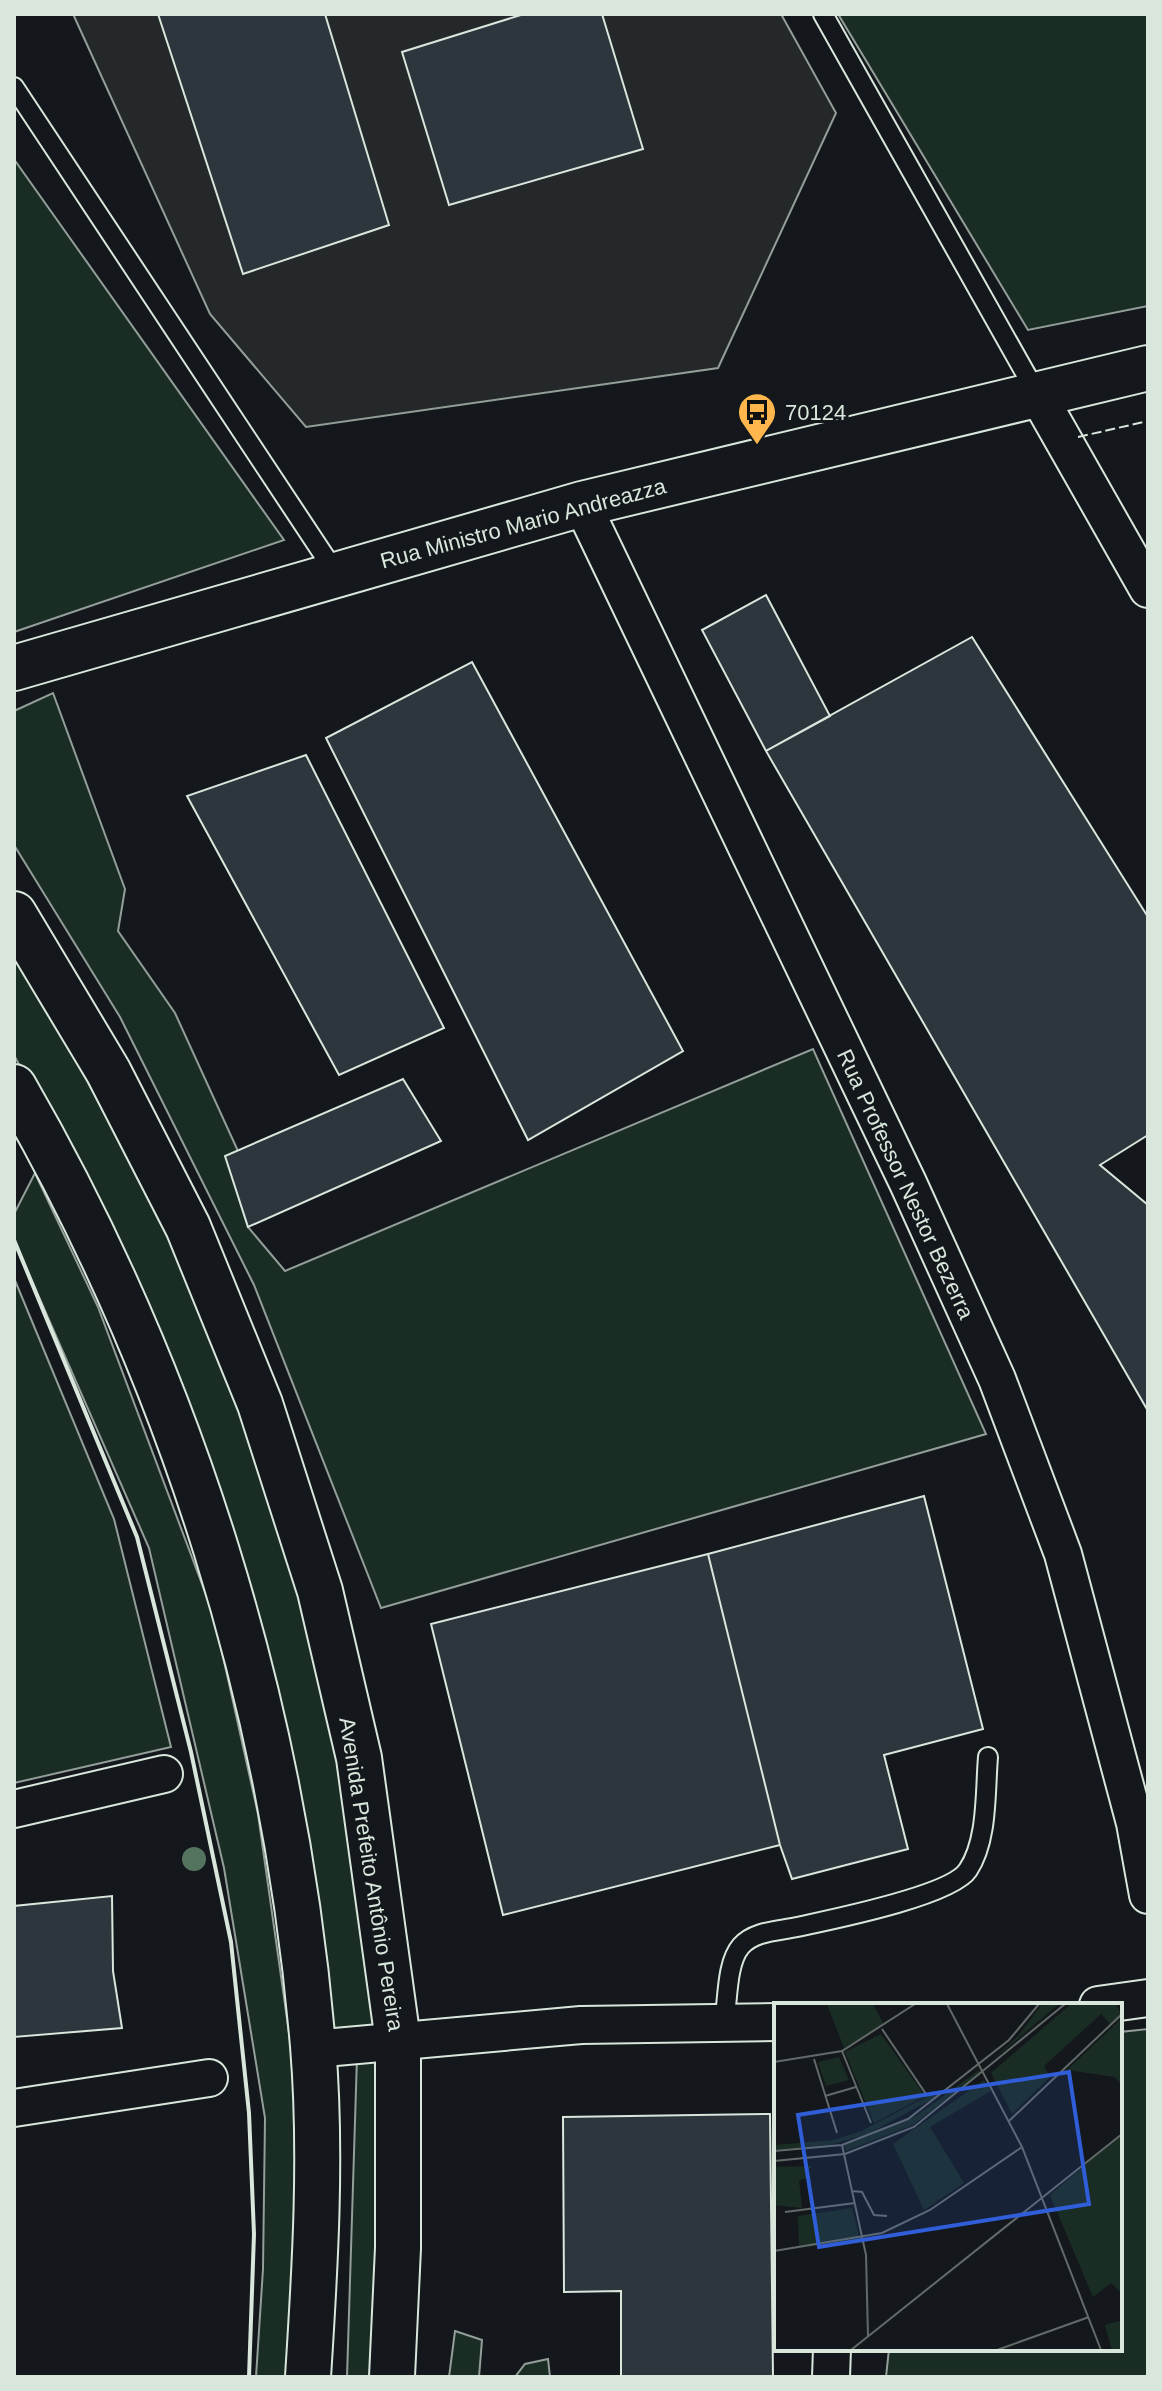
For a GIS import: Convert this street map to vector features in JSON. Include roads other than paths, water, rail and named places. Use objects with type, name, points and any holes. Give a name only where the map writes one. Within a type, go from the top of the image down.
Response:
[{"type":"street","name":"Rua Ministro Mario Andreazza","points":[[14,668],[582,504],[1036,392],[1148,368]]},
{"type":"street","points":[[1036,392],[1148,589]]},
{"type":"street","name":"Rua Professor Nestor Bezerra","points":[[582,504],[908,1183],[997,1379],[1063,1554],[1135,1823],[1148,1895]]},
{"type":"street","name":"Avenida Prefeito Antônio Pereira","points":[[14,914],[108,1071],[188,1227],[260,1404],[320,1591],[359,1758],[398,2041],[398,2248],[392,2377]]},
{"type":"street","points":[[14,1087],[118,1285],[182,1447],[239,1624],[274,1769],[300,1934],[313,2049],[316,2254],[308,2377]]},
{"type":"street","points":[[14,1809],[164,1774]]},
{"type":"street","points":[[1112,2003],[1148,1998]]},
{"type":"street","points":[[313,2049],[581,2025],[774,2022]]},
{"type":"street","points":[[14,2108],[209,2078]]},
{"type":"street","points":[[831,2377],[832,2351]]},
{"type":"lane","points":[[823,14],[1036,392]]},
{"type":"lane","points":[[14,87],[337,575]]},
{"type":"lane","points":[[724,2023],[735,1956],[749,1939],[864,1914],[935,1889],[967,1873],[976,1852],[984,1812],[988,1757]]},
{"type":"place","name":"70124","points":[[757,446]]}]
